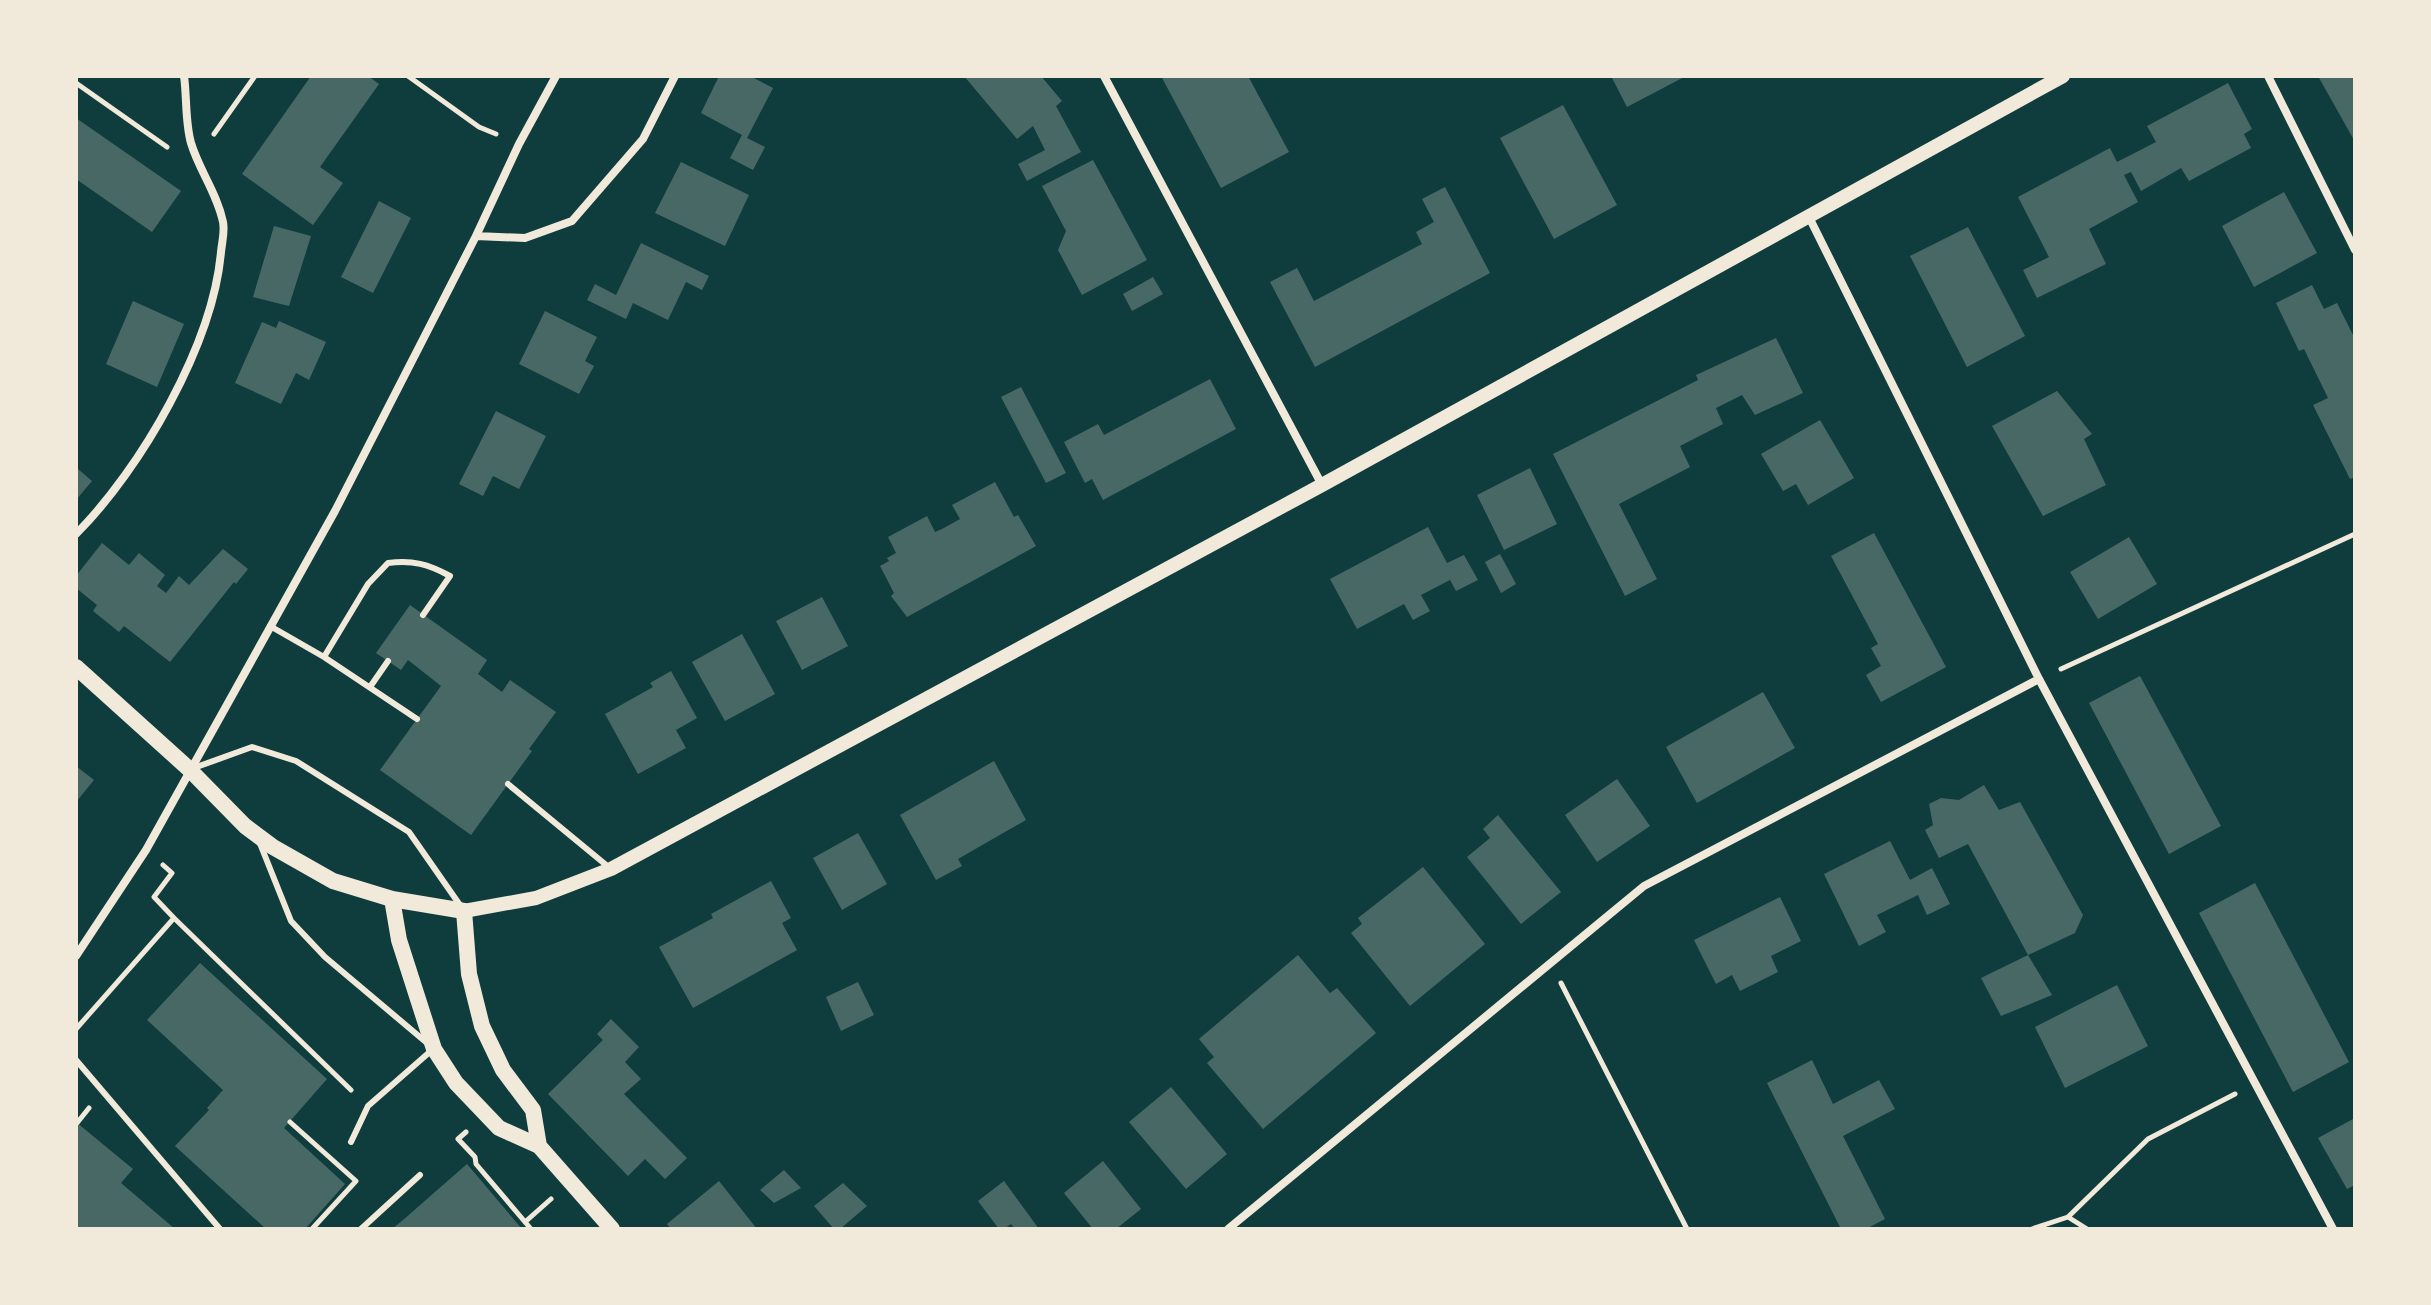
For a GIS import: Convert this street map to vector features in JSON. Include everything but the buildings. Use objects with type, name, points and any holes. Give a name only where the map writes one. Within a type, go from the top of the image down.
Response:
[{"type":"main road","points":[[76,667],[273,847],[333,881],[392,899],[464,911],[469,974],[482,1026],[503,1070],[533,1110],[539,1146]]},
{"type":"main road","points":[[392,899],[399,940],[434,1049],[456,1083],[499,1128],[539,1146],[612,1229]]},
{"type":"street","points":[[76,534],[90,520],[153,435],[197,345],[219,279],[224,224],[191,142],[184,76]]},
{"type":"street","points":[[76,956],[146,850],[335,511],[556,76]]},
{"type":"street","points":[[476,236],[525,238],[572,221],[643,139],[675,76]]},
{"type":"street","points":[[1104,76],[1322,485]]},
{"type":"street","points":[[464,911],[536,898],[611,869],[1322,485],[2063,76]]},
{"type":"street","points":[[2268,76],[2355,250]]},
{"type":"street","points":[[1808,215],[2039,679],[2333,1229]]},
{"type":"street","points":[[1228,1229],[1644,886],[2039,679]]},
{"type":"lane","points":[[324,657],[368,584],[388,563],[413,560],[450,576],[423,615]]},
{"type":"lane","points":[[270,626],[324,657],[417,719]]},
{"type":"lane","points":[[370,687],[388,661]]},
{"type":"lane","points":[[189,769],[252,747],[296,761],[409,832],[464,911]]},
{"type":"lane","points":[[508,784],[611,869]]},
{"type":"lane","points":[[256,834],[291,921],[325,957],[434,1049],[368,1106],[351,1142]]},
{"type":"lane","points":[[76,1060],[220,1229]]},
{"type":"lane","points":[[361,1229],[420,1175]]},
{"type":"path","points":[[408,76],[479,127]]},
{"type":"path","points":[[2039,679],[2355,534]]},
{"type":"path","points":[[146,850],[172,873],[154,897],[368,1106]]},
{"type":"path","points":[[76,1029],[174,918]]},
{"type":"path","points":[[1552,964],[1687,1229]]},
{"type":"path","points":[[2032,1229],[2068,1217],[2148,1139],[2257,1083]]},
{"type":"path","points":[[290,1122],[356,1181],[312,1229]]},
{"type":"path","points":[[463,1145],[531,1229]]},
{"type":"path","points":[[2068,1217],[2087,1229]]}]
